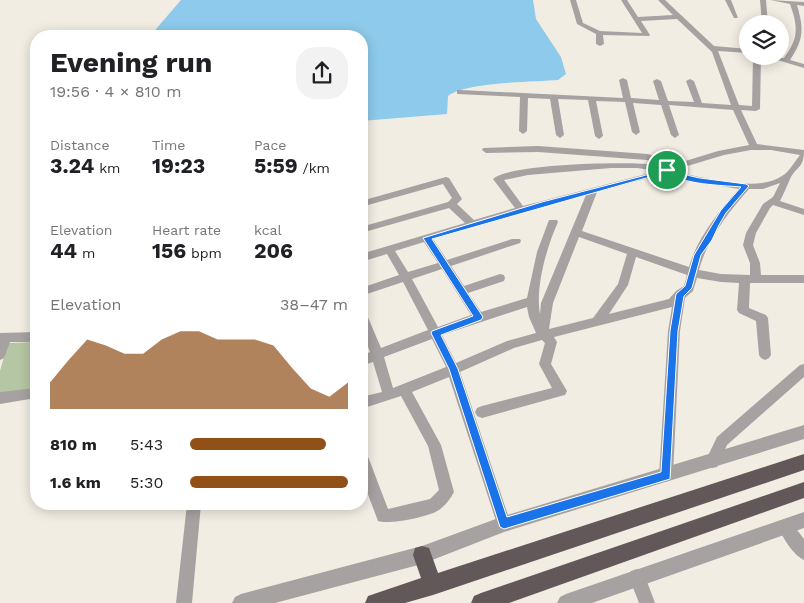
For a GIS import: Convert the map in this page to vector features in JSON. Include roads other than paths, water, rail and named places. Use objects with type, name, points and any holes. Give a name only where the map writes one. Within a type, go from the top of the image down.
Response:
[{"type":"highway","points":[[376,603],[804,462]]},
{"type":"highway","points":[[481,603],[804,490]]},
{"type":"highway","points":[[422,555],[433,585]]},
{"type":"street","points":[[573,0],[580,24],[599,33],[647,35],[624,0]]},
{"type":"street","points":[[661,0],[715,51],[736,108],[754,147]]},
{"type":"street","points":[[728,0],[736,16]]},
{"type":"street","points":[[763,0],[764,15]]},
{"type":"street","points":[[773,0],[804,4]]},
{"type":"street","points":[[789,58],[798,49],[803,37],[802,27],[793,3]]},
{"type":"street","points":[[636,19],[677,17]]},
{"type":"street","points":[[599,33],[600,44]]},
{"type":"street","points":[[712,48],[739,50]]},
{"type":"street","points":[[789,62],[804,66]]},
{"type":"street","points":[[460,92],[628,100],[756,109],[756,65]]},
{"type":"street","points":[[623,80],[636,132]]},
{"type":"street","points":[[657,81],[674,135]]},
{"type":"street","points":[[690,81],[699,105]]},
{"type":"street","points":[[523,131],[524,95]]},
{"type":"street","points":[[554,96],[560,136]]},
{"type":"street","points":[[592,98],[599,136]]},
{"type":"street","points":[[368,256],[521,210],[660,174],[706,157],[754,147],[804,155],[786,178],[783,188],[772,202],[766,206],[755,222],[748,245],[754,263],[743,310],[762,318],[765,355]]},
{"type":"street","points":[[486,150],[538,149],[648,157],[657,160],[675,175],[746,186],[763,186],[786,178]]},
{"type":"street","points":[[521,210],[498,179],[507,175],[528,172],[617,164],[648,166],[667,170]]},
{"type":"street","points":[[368,202],[446,180],[457,199],[451,204],[368,228]]},
{"type":"street","points":[[368,401],[389,395],[511,344],[542,334],[672,303],[688,288],[698,255],[715,225],[746,186]]},
{"type":"street","points":[[542,334],[547,303],[593,190]]},
{"type":"street","points":[[772,202],[804,212]]},
{"type":"street","points":[[451,204],[472,224]]},
{"type":"street","points":[[482,412],[561,391],[545,364],[551,342],[542,334],[535,320],[531,302],[540,252],[553,222]]},
{"type":"street","points":[[575,232],[694,273],[721,278],[751,280],[804,279]]},
{"type":"street","points":[[427,238],[478,317]]},
{"type":"street","points":[[368,290],[516,241]]},
{"type":"street","points":[[389,249],[436,333],[453,369],[504,524]]},
{"type":"street","points":[[598,320],[623,285],[632,253]]},
{"type":"street","points":[[461,291],[500,278]]},
{"type":"street","points":[[666,476],[674,331],[680,294]]},
{"type":"street","points":[[368,358],[478,317],[531,302]]},
{"type":"street","points":[[368,329],[389,395]]},
{"type":"street","points":[[0,355],[3,338],[30,337]]},
{"type":"street","points":[[712,462],[722,441],[804,369]]},
{"type":"street","points":[[368,475],[383,516],[394,516],[434,505],[446,492],[434,445],[404,389]]},
{"type":"street","points":[[0,398],[30,394]]},
{"type":"street","points":[[241,603],[422,555],[504,524],[712,462],[804,432]]},
{"type":"street","points":[[184,603],[193,510]]},
{"type":"street","points":[[566,603],[804,520]]},
{"type":"street","points":[[785,526],[804,552]]},
{"type":"street","points":[[637,577],[647,603]]},
{"type":"water","points":[[181,0],[533,0],[536,19],[561,57],[566,74],[558,80],[484,85],[457,91],[448,96],[447,114],[368,120],[368,30],[155,30]]}]
